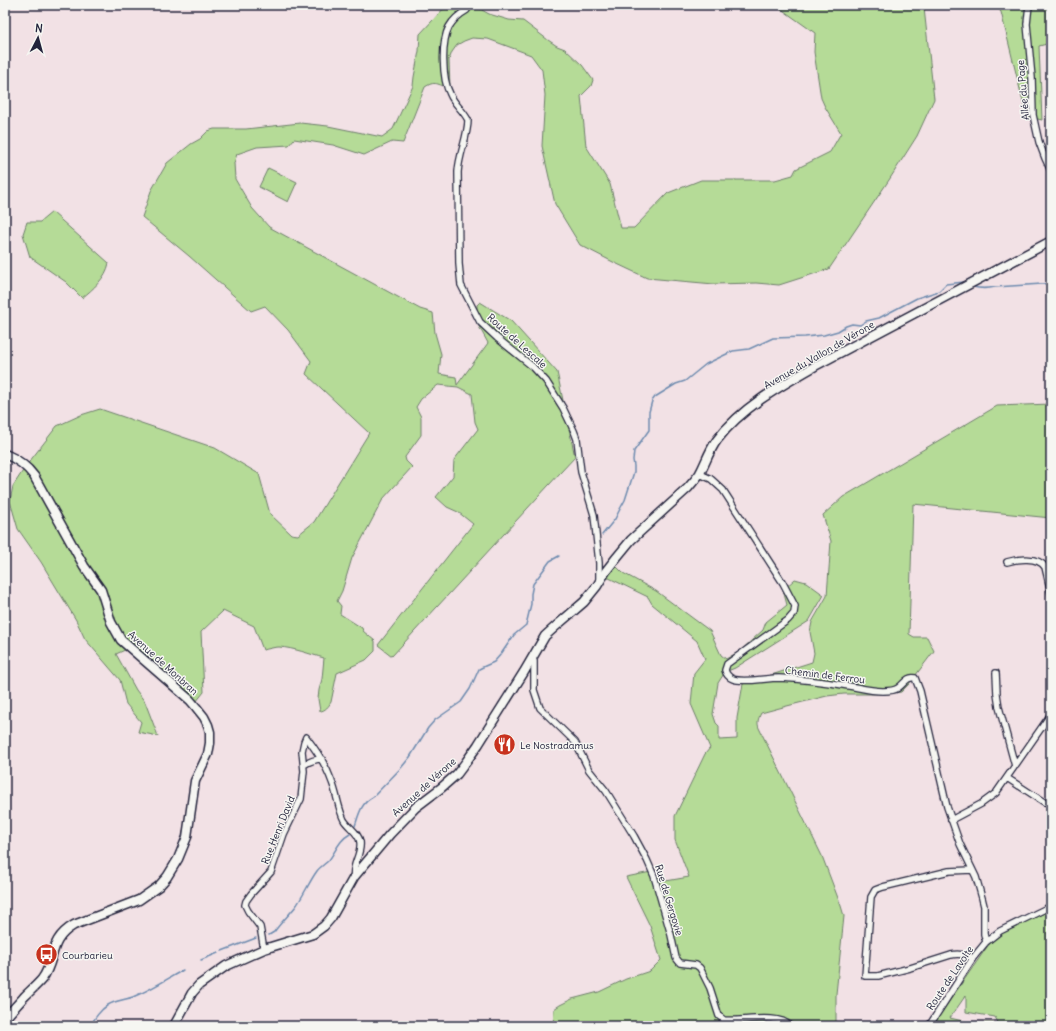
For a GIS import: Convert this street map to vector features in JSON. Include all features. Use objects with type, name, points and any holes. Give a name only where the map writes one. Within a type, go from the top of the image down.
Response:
[{"type":"main road","name":"Avenue du Vallon de Vérone","points":[[606,571],[631,540],[688,488],[700,474],[711,449],[724,432],[739,417],[778,387],[1051,241]]},
{"type":"main road","name":"Avenue de Monbran","points":[[5,454],[15,458],[26,466],[34,476],[84,566],[101,590],[113,627],[121,640],[196,707],[208,726],[210,732],[210,743],[208,754],[195,781],[187,837],[178,860],[167,877],[159,886],[139,900],[74,925],[67,930],[56,942],[48,966],[41,979],[5,1020]]},
{"type":"main road","name":"Avenue de Vérone","points":[[174,1026],[192,993],[199,985],[226,966],[264,949],[303,938],[320,930],[328,922],[354,877],[390,834],[416,807],[457,774],[478,745],[549,632],[584,602],[606,571]]},
{"type":"street","name":"Route de Lescale","points":[[468,5],[467,10],[450,26],[445,39],[443,58],[449,93],[453,101],[468,120],[467,132],[459,157],[458,172],[459,264],[461,285],[480,322],[544,378],[563,408],[574,431],[577,439],[581,472],[594,515],[597,534],[599,577],[601,580]]},
{"type":"street","name":"Allée du Page","points":[[1029,5],[1027,24],[1032,78],[1033,115],[1044,158],[1051,171]]},
{"type":"street","name":"Chemin de Ferrou","points":[[700,474],[711,479],[723,490],[783,583],[796,606],[794,613],[788,620],[728,664],[725,673],[729,677],[736,679],[793,679],[880,691],[895,690],[908,679],[915,678],[920,689],[943,793],[951,820],[960,844],[976,877],[984,906],[986,942]]},
{"type":"street","points":[[1007,562],[1014,560],[1032,560],[1044,565],[1051,593]]},
{"type":"street","name":"Rue de Gergovie","points":[[532,658],[534,661],[534,690],[540,708],[575,742],[589,770],[606,791],[647,860],[662,900],[676,958],[680,963],[696,965],[700,968],[710,988],[719,1016],[724,1020],[773,1019],[785,1022],[790,1026]]},
{"type":"street","points":[[996,673],[997,694],[1015,766]]},
{"type":"street","points":[[951,820],[981,804],[996,793],[1051,714]]},
{"type":"street","name":"Rue Henri David","points":[[264,949],[260,926],[245,905],[251,894],[271,872],[284,834],[301,798],[304,771],[302,751],[306,737],[326,766],[333,782],[344,820],[358,836],[360,849],[353,873],[354,877]]},
{"type":"street","points":[[304,765],[311,761],[322,759]]},
{"type":"street","points":[[1007,778],[1044,802]]},
{"type":"street","points":[[972,870],[943,872],[875,890],[871,897],[865,976],[878,976],[951,955],[962,954],[973,958]]},
{"type":"street","name":"Route de Lavolte","points":[[929,1026],[973,958],[986,942],[1000,931],[1051,906]]},
{"type":"street","points":[[984,926],[989,933],[994,935]]},
{"type":"green space","points":[[473,5],[489,14],[509,20],[523,21],[557,46],[565,49],[582,65],[593,80],[591,86],[581,96],[586,146],[610,184],[621,228],[634,228],[668,193],[701,180],[775,180],[793,175],[796,169],[830,152],[841,133],[821,98],[814,52],[815,33],[777,6],[778,5],[919,5],[924,8],[934,99],[917,136],[829,269],[779,285],[756,283],[714,284],[647,278],[580,245],[555,204],[542,146],[545,95],[542,70],[531,55],[488,39],[472,38],[457,45],[449,60],[450,87],[435,83],[425,87],[403,143],[392,142],[364,155],[333,145],[294,139],[289,145],[257,147],[237,154],[234,163],[235,179],[252,208],[269,227],[420,309],[433,313],[435,333],[441,354],[439,374],[456,377],[457,385],[488,343],[477,323],[477,305],[480,302],[511,321],[557,372],[575,457],[392,656],[378,645],[473,524],[458,512],[447,507],[436,497],[453,476],[454,460],[478,429],[475,422],[472,394],[458,387],[438,385],[421,399],[416,407],[421,417],[421,435],[405,457],[406,461],[412,467],[383,499],[352,558],[342,591],[337,601],[341,606],[340,614],[362,628],[363,631],[375,641],[375,651],[366,660],[337,673],[331,702],[328,707],[320,711],[318,699],[324,658],[285,648],[277,647],[263,650],[254,626],[223,611],[201,632],[204,692],[196,702],[125,650],[116,654],[136,690],[145,702],[158,736],[138,732],[141,722],[126,704],[120,680],[85,639],[76,620],[41,562],[18,529],[10,501],[13,486],[26,466],[57,426],[81,415],[100,409],[215,448],[259,474],[270,514],[291,534],[298,535],[314,522],[369,433],[306,374],[311,361],[288,330],[265,306],[251,311],[142,217],[151,191],[167,163],[191,144],[200,139],[208,131],[214,129],[246,129],[300,123],[328,126],[382,137],[393,129],[413,86],[419,51],[420,34],[446,6]]},
{"type":"green space","points":[[996,5],[1051,5],[1051,43],[1039,46],[1042,120],[1029,117],[1026,114],[1001,12]]},
{"type":"green space","points":[[268,168],[297,182],[288,202],[259,187]]},
{"type":"green space","points":[[52,212],[109,263],[102,278],[95,287],[82,298],[66,282],[30,257],[23,234],[27,222],[40,222]]},
{"type":"green space","points":[[1051,404],[1051,518],[913,504],[909,634],[914,637],[927,637],[934,651],[909,684],[901,692],[827,696],[761,713],[759,717],[759,728],[822,856],[844,916],[836,994],[836,1026],[553,1026],[554,1009],[560,1005],[572,999],[599,992],[626,979],[650,971],[661,960],[650,926],[626,877],[651,872],[666,881],[689,877],[675,840],[675,816],[705,754],[710,748],[691,704],[694,673],[705,659],[697,641],[652,604],[648,597],[609,578],[606,579],[616,566],[623,573],[656,591],[710,631],[721,655],[726,659],[740,651],[763,630],[766,622],[787,605],[783,590],[795,579],[806,582],[824,595],[809,621],[735,668],[725,672],[718,683],[713,714],[716,723],[719,726],[719,740],[737,739],[737,718],[743,684],[812,662],[814,653],[810,632],[812,622],[827,596],[831,541],[823,515],[843,497],[997,406]]},
{"type":"green space","points":[[1051,911],[1051,1026],[1000,1026],[995,1017],[966,1012],[966,995],[950,1018],[971,1023],[994,1023],[987,1026],[932,1026],[995,937],[1029,919]]},
{"type":"waterway","points":[[602,535],[615,519],[625,500],[634,472],[634,451],[649,430],[649,412],[652,401],[655,397],[676,384],[685,381],[706,364],[733,351],[749,349],[773,338],[824,335],[838,331],[852,324],[860,325],[866,321],[879,318],[917,298],[939,291],[946,284],[964,282]]},
{"type":"waterway","points":[[973,287],[987,288],[1051,283]]},
{"type":"waterway","points":[[355,826],[363,806],[401,768],[410,757],[428,728],[435,720],[461,702],[470,689],[479,669],[494,662],[514,635],[526,625],[531,604],[533,584],[550,561],[559,556]]},
{"type":"waterway","points":[[269,935],[274,932],[296,906],[317,871],[329,860],[340,842],[350,834]]},
{"type":"waterway","points":[[222,951],[256,938]]},
{"type":"waterway","points":[[201,960],[218,953]]},
{"type":"waterway","points":[[90,1026],[100,1012],[108,1005],[141,993],[183,970]]},
{"type":"place","name":"Le Nostradamus","points":[[505,745]]},
{"type":"place","name":"Courbarieu","points":[[47,955]]}]
